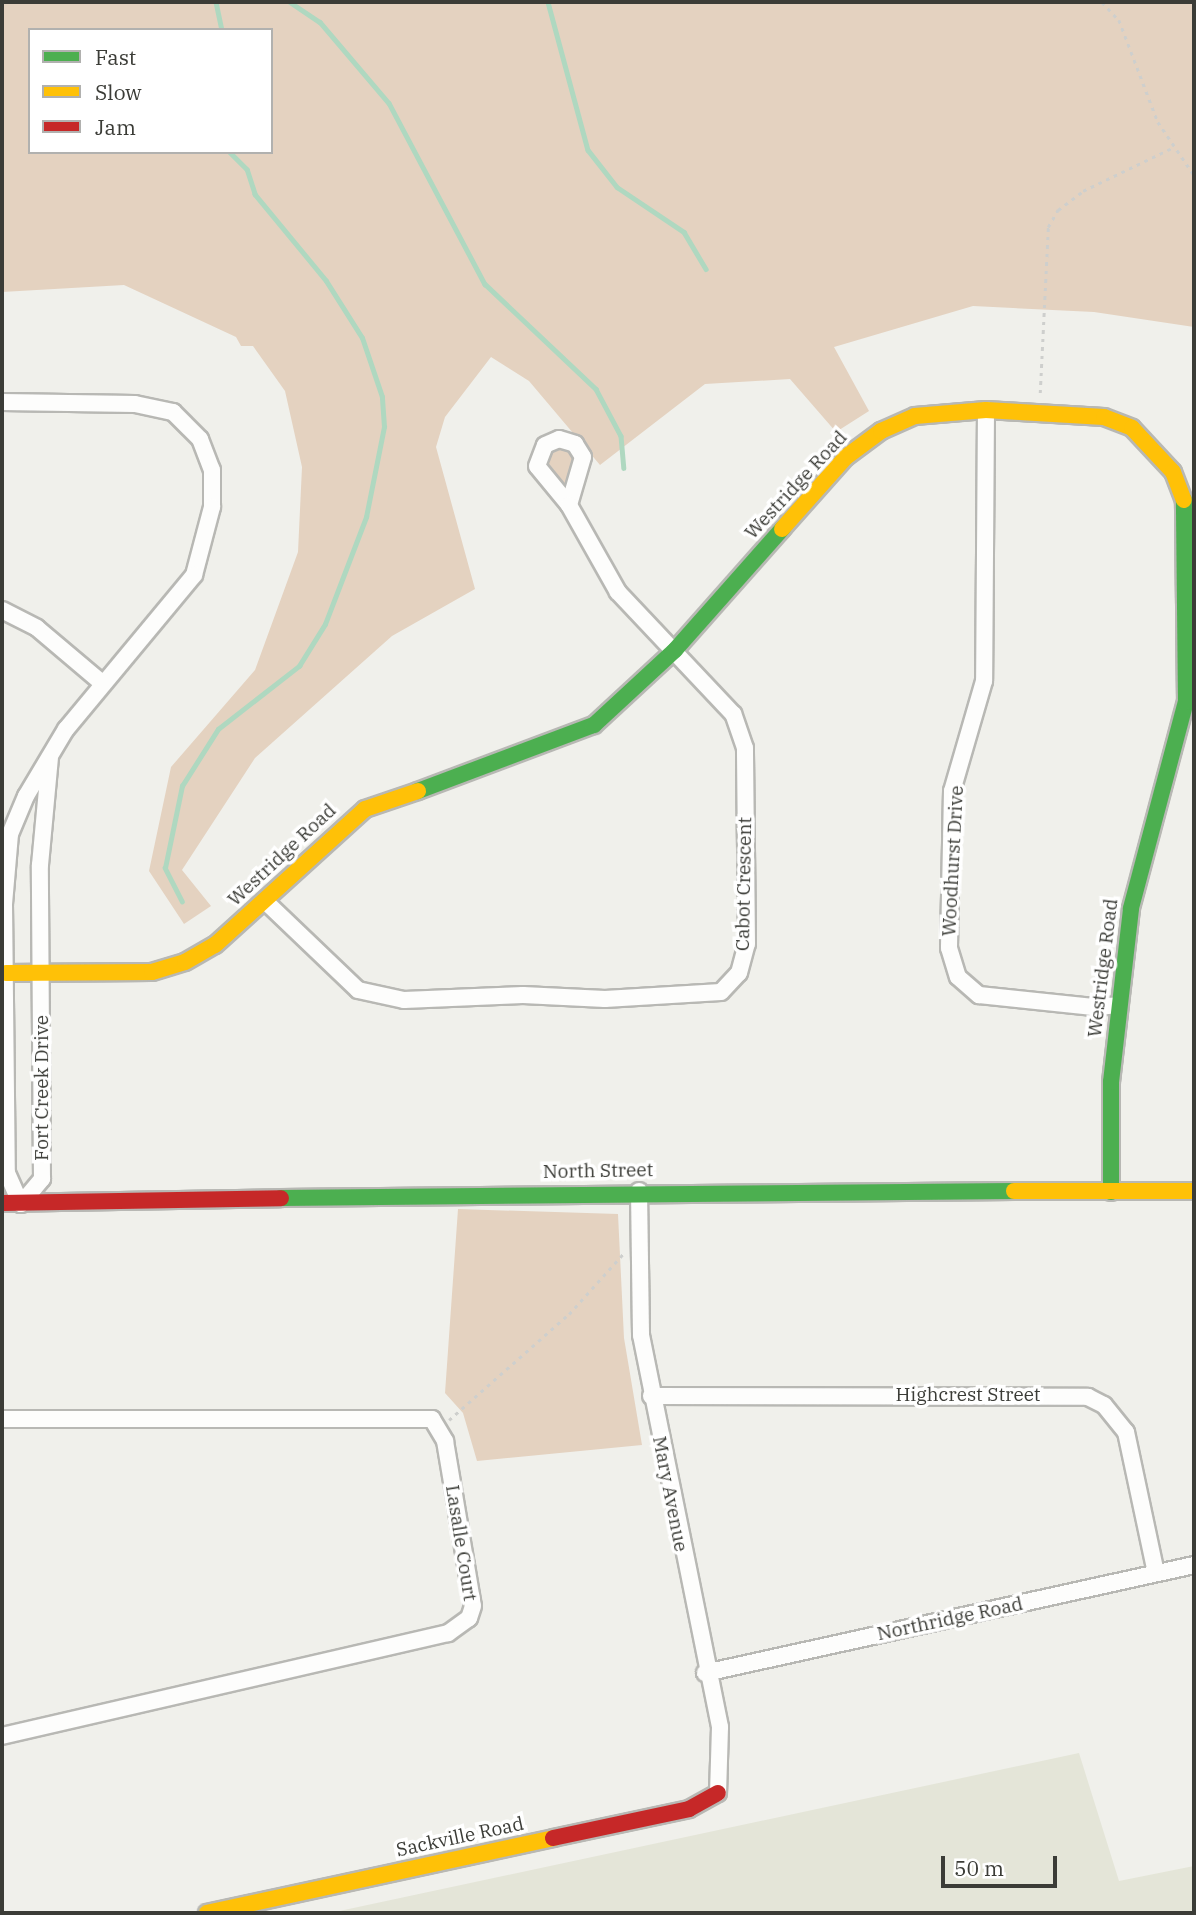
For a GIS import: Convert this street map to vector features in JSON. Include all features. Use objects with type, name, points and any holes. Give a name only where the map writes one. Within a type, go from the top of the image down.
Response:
[{"type":"street","name":"Fort Creek Drive","points":[[2,402],[135,404],[173,412],[200,439],[212,470],[212,507],[194,575],[102,682],[50,758],[10,834],[6,973],[7,1173],[21,1204],[42,1179],[41,842],[50,758]]},
{"type":"street","name":"Westridge Road","points":[[6,973],[152,972],[185,962],[215,945],[266,902],[313,851],[365,809],[572,737],[623,702],[675,650],[863,443],[915,416],[986,410],[1039,410],[1104,417],[1132,428],[1173,472],[1186,505],[1190,625],[1186,702],[1136,876],[1119,1004],[1111,1192]]},
{"type":"street","name":"Woodhurst Drive","points":[[986,410],[984,681],[953,791],[949,948],[958,977],[979,995],[1093,1007],[1119,1004]]},
{"type":"street","name":"Cabot Crescent","points":[[266,902],[358,990],[404,1000],[523,995],[605,999],[721,992],[740,973],[747,944],[745,748],[733,714],[618,592],[569,505]]},
{"type":"street","points":[[2,610],[37,628],[102,682]]},
{"type":"street","name":"North Street","points":[[2,1203],[639,1191],[1194,1191]]},
{"type":"street","name":"Mary Avenue","points":[[639,1191],[641,1335],[650,1396],[705,1673],[720,1727],[718,1793]]},
{"type":"street","name":"Highcrest Street","points":[[650,1396],[1088,1398],[1104,1405],[1126,1432],[1156,1573]]},
{"type":"street","points":[[2,1419],[419,1417],[440,1426]]},
{"type":"street","name":"Lasalle Court","points":[[2,1736],[460,1627],[469,1618],[472,1592],[440,1426]]},
{"type":"street","name":"Northridge Road","points":[[705,1673],[1194,1565]]},
{"type":"street","name":"Sackville Road","points":[[207,1913],[689,1809],[718,1793]]},
{"type":"path","points":[[1102,2],[1119,20],[1143,90],[1174,146],[1194,175]]},
{"type":"path","points":[[1039,410],[1048,227],[1058,210],[1083,191],[1174,146]]},
{"type":"path","points":[[440,1426],[569,1314],[640,1235]]},
{"type":"shaded area","points":[[2,2],[1194,2],[1194,327],[1094,312],[973,306],[834,347],[869,411],[836,432],[790,379],[705,384],[600,465],[529,381],[491,357],[445,417],[436,447],[475,589],[392,636],[255,758],[182,870],[211,906],[184,924],[149,871],[171,767],[255,670],[298,552],[302,467],[285,391],[253,346],[241,346],[236,337],[124,285],[2,292]]},
{"type":"shaded area","points":[[557,445],[572,451],[576,462],[566,490],[547,471],[545,455]]},
{"type":"shaded area","points":[[458,1209],[618,1214],[624,1338],[642,1445],[477,1461],[463,1413],[445,1393]]},
{"type":"shaded area","points":[[1079,1753],[1119,1881],[1194,1866],[1194,1913],[330,1913]]},
{"type":"waterway","points":[[216,2],[222,28]]},
{"type":"waterway","points":[[290,2],[320,22],[389,103],[485,284],[596,389],[621,436],[624,468]]},
{"type":"waterway","points":[[548,2],[588,150],[617,187],[684,232],[706,269]]},
{"type":"waterway","points":[[182,902],[165,868],[182,786],[218,729],[299,666],[325,624],[366,517],[384,427],[382,397],[362,338],[326,281],[255,195],[247,170],[231,154]]},
{"type":"traffic: fast","points":[[1111,1192],[1111,1082],[1131,908],[1186,702],[1184,500]]},
{"type":"traffic: fast","points":[[418,791],[594,725],[675,650],[782,529]]},
{"type":"traffic: fast","points":[[281,1198],[1014,1191]]},
{"type":"traffic: slow","points":[[782,529],[846,457],[881,431],[915,416],[986,410],[1104,417],[1132,428],[1173,472],[1184,500]]},
{"type":"traffic: slow","points":[[6,973],[152,972],[185,962],[215,945],[365,809],[418,791]]},
{"type":"traffic: slow","points":[[1014,1191],[1194,1191]]},
{"type":"traffic: slow","points":[[207,1913],[553,1838]]},
{"type":"traffic: jam","points":[[2,1203],[281,1198]]},
{"type":"traffic: jam","points":[[553,1838],[689,1809],[718,1793]]}]
